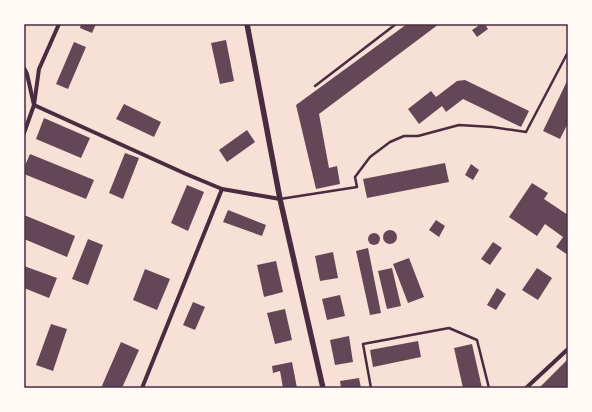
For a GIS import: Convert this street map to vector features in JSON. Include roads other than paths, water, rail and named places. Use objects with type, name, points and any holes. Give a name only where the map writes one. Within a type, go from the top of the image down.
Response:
[{"type":"street","points":[[24,134],[34,105],[39,69],[59,24]]},
{"type":"street","points":[[247,24],[280,199],[323,388]]},
{"type":"street","points":[[24,68],[27,74],[34,105]]},
{"type":"street","points":[[34,105],[222,189],[280,199]]},
{"type":"street","points":[[142,388],[222,189]]},
{"type":"street","points":[[526,388],[568,349]]},
{"type":"lane","points":[[315,86],[396,24]]},
{"type":"lane","points":[[280,199],[357,187],[355,177],[370,157],[390,142],[404,136],[418,136],[458,125],[526,132],[568,52]]},
{"type":"lane","points":[[372,388],[363,344],[449,328],[477,340],[489,388]]}]
